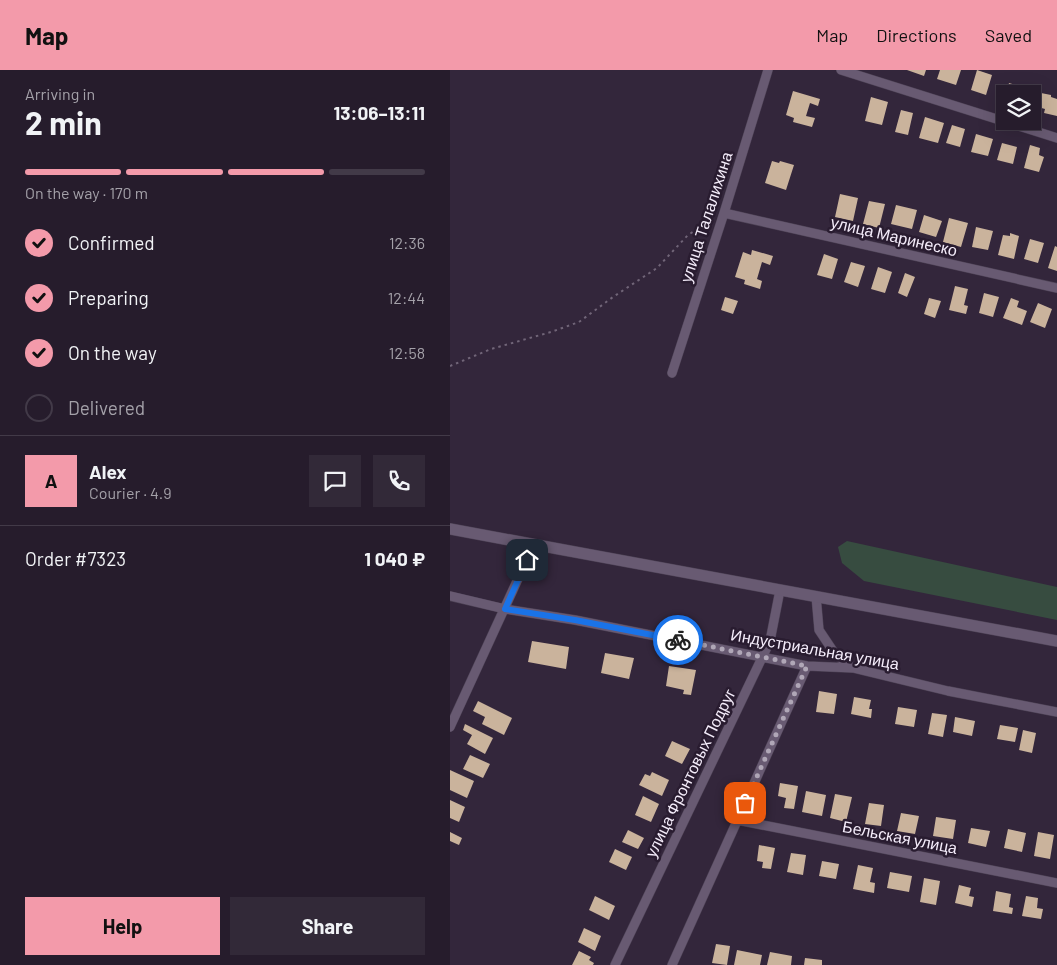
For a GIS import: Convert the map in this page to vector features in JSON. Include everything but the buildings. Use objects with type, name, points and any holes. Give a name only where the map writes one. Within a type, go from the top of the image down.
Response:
[{"type":"street","name":"улица Талалихина","points":[[672,373],[768,70]]},
{"type":"street","points":[[841,70],[1057,138]]},
{"type":"street","name":"улица Маринеско","points":[[724,213],[1057,288]]},
{"type":"street","points":[[450,529],[1057,641]]},
{"type":"street","points":[[450,727],[534,544]]},
{"type":"street","name":"улица Фронтовых Подруг","points":[[615,965],[770,641],[780,590]]},
{"type":"street","name":"Индустриальная улица","points":[[450,596],[505,609],[575,620],[807,666],[853,668],[948,691],[1057,712]]},
{"type":"street","points":[[816,596],[819,630],[835,654],[853,668]]},
{"type":"street","points":[[672,965],[807,666]]},
{"type":"street","name":"Бельская улица","points":[[737,820],[1057,883]]},
{"type":"path","points":[[450,366],[491,349],[579,322],[657,268],[688,235],[724,213]]},
{"type":"green space","points":[[847,541],[1057,587],[1057,620],[864,581],[842,563],[838,547]]},
{"type":"way so far","points":[[678,640],[807,666],[745,803]]},
{"type":"route","points":[[527,560],[505,609],[575,620],[678,640]]}]
